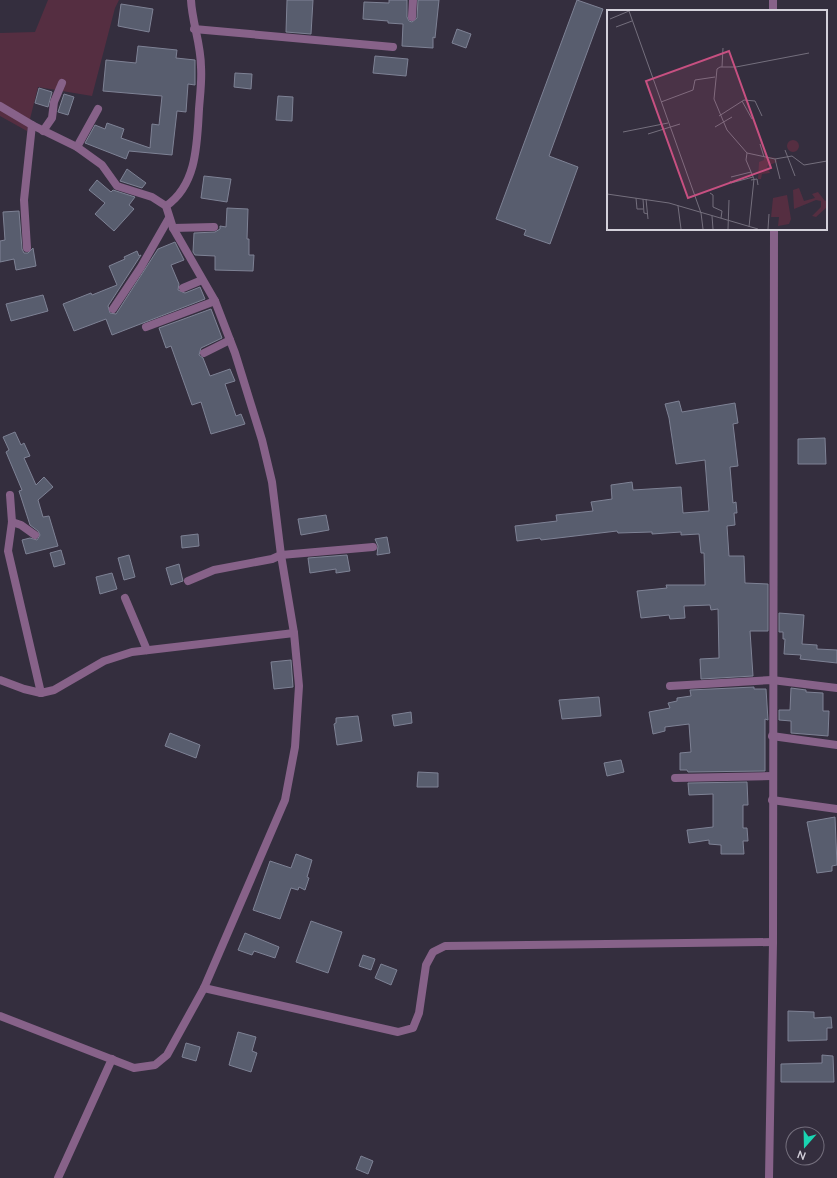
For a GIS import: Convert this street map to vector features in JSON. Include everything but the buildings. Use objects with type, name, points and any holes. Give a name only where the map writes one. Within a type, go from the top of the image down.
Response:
[{"type":"street","points":[[166,206],[176,200],[185,187],[196,155],[201,66],[194,30],[191,0]]},
{"type":"street","points":[[412,17],[413,0]]},
{"type":"street","points":[[194,30],[393,47]]},
{"type":"street","points":[[43,130],[52,118],[54,102],[62,83]]},
{"type":"street","points":[[0,106],[32,125],[77,147],[102,165],[117,186],[152,197],[166,206],[173,228],[214,301],[230,340],[262,440],[272,482],[281,555],[294,633],[299,686],[295,748],[285,800],[204,988],[168,1055],[155,1065],[134,1068],[0,1016]]},
{"type":"street","points":[[77,147],[98,109]]},
{"type":"street","points":[[27,248],[24,200],[32,125]]},
{"type":"street","points":[[113,309],[141,267],[169,218]]},
{"type":"street","points":[[173,228],[214,227]]},
{"type":"street","points":[[769,1178],[773,942],[772,680],[774,230]]},
{"type":"street","points":[[183,288],[202,280]]},
{"type":"street","points":[[146,327],[214,301]]},
{"type":"street","points":[[204,352],[230,340]]},
{"type":"street","points":[[10,495],[12,522],[8,551],[41,693]]},
{"type":"street","points":[[12,522],[21,525],[35,535]]},
{"type":"street","points":[[188,581],[214,570],[272,560],[281,555],[373,547]]},
{"type":"street","points":[[126,598],[147,650]]},
{"type":"street","points":[[0,680],[24,689],[41,693],[54,690],[104,661],[132,652],[294,633]]},
{"type":"street","points":[[670,686],[772,680],[837,688]]},
{"type":"street","points":[[772,736],[837,745]]},
{"type":"street","points":[[676,778],[772,776]]},
{"type":"street","points":[[772,800],[837,809]]},
{"type":"street","points":[[204,988],[398,1032],[413,1028],[419,1013],[426,965],[432,952],[445,946],[773,942]]},
{"type":"street","points":[[58,1178],[112,1059]]},
{"type":"shaded area","points":[[48,0],[119,0],[115,8],[92,96],[38,87],[27,131],[0,116],[0,33],[35,32]]}]
